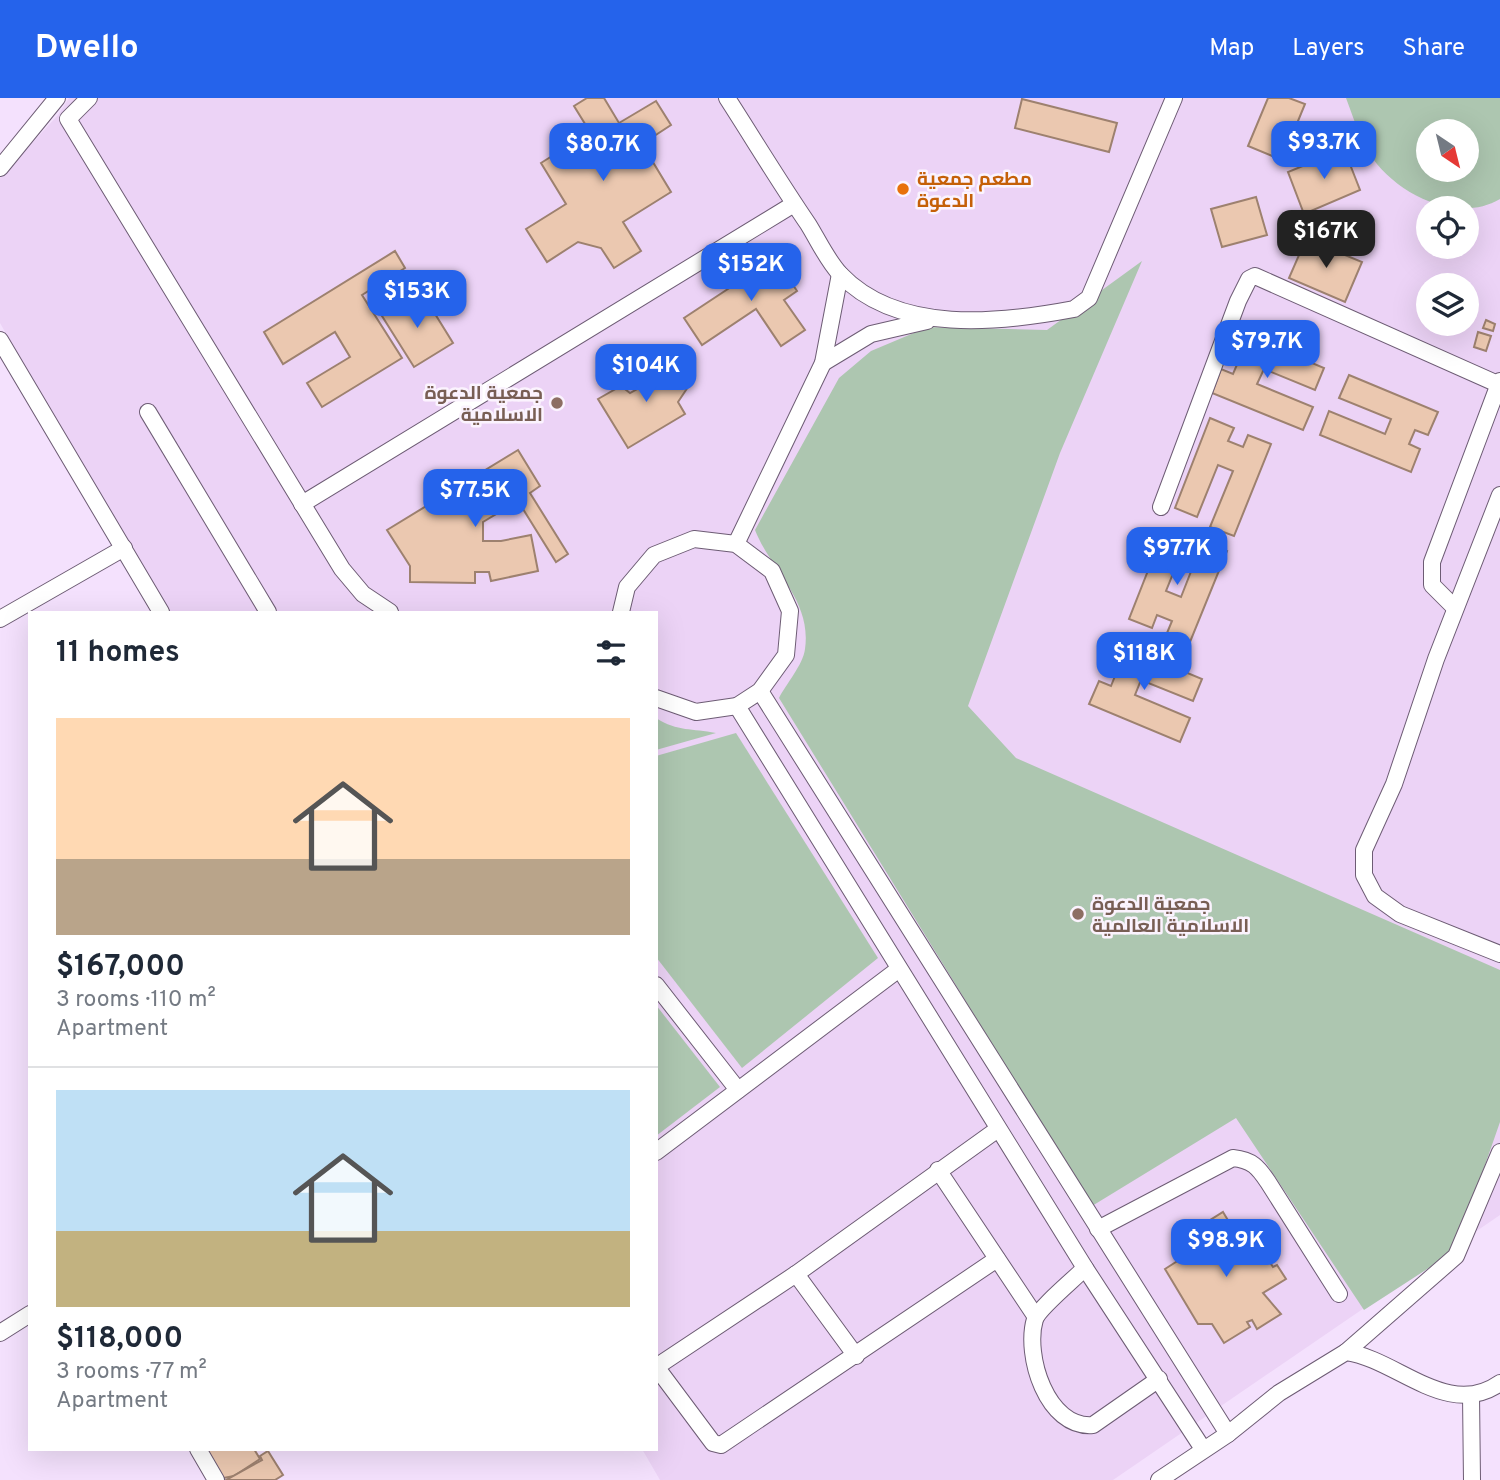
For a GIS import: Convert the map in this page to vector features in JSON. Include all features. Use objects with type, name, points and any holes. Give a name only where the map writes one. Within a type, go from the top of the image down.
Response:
[{"type":"street","points":[[0,168],[57,98]]},
{"type":"street","points":[[89,98],[68,119],[342,569],[363,594],[388,611]]},
{"type":"street","points":[[727,98],[840,274],[870,296],[904,312],[936,319]]},
{"type":"street","points":[[823,363],[871,334],[936,319],[1010,318],[1062,312],[1083,304],[1089,298],[1174,98]]},
{"type":"street","points":[[302,504],[794,204]]},
{"type":"street","points":[[736,544],[823,363],[840,274]]},
{"type":"street","points":[[1161,507],[1238,301],[1249,279],[1255,276],[1500,383],[1432,562],[1432,585],[1455,608]]},
{"type":"street","points":[[0,340],[160,611]]},
{"type":"street","points":[[148,412],[267,611]]},
{"type":"street","points":[[1500,495],[1455,608],[1394,784],[1364,850],[1364,874],[1374,896],[1400,914],[1500,954]]},
{"type":"street","points":[[621,611],[627,587],[654,555],[694,539],[736,544],[772,570],[790,611],[786,655],[760,691],[737,706],[696,712],[658,699]]},
{"type":"street","points":[[0,619],[124,548]]},
{"type":"street","points":[[760,691],[1228,1434]]},
{"type":"street","points":[[737,706],[1084,1268],[1203,1449]]},
{"type":"street","points":[[658,1150],[899,969]]},
{"type":"street","points":[[658,988],[738,1090]]},
{"type":"street","points":[[658,1367],[998,1129]]},
{"type":"street","points":[[1159,1480],[1228,1434],[1279,1393],[1346,1352],[1456,1256],[1500,1152]]},
{"type":"street","points":[[1098,1229],[1233,1158],[1247,1159],[1256,1164],[1339,1294]]},
{"type":"street","points":[[938,1170],[1036,1317]]},
{"type":"street","points":[[658,1369],[713,1443],[721,1446],[998,1259]]},
{"type":"street","points":[[1084,1268],[1036,1317],[1032,1342],[1040,1384],[1054,1407],[1075,1422],[1093,1425],[1159,1379]]},
{"type":"street","points":[[796,1273],[856,1356]]},
{"type":"street","points":[[0,1333],[28,1315]]},
{"type":"street","points":[[1346,1352],[1456,1395],[1489,1391],[1500,1383]]},
{"type":"street","points":[[1471,1395],[1472,1480]]},
{"type":"street","points":[[199,1451],[216,1480]]},
{"type":"shaded area","name":"جمعية الدعوة الاسلامية العالمية","points":[[69,98],[1500,98],[1500,1215],[1113,1480],[660,1480],[643,1451],[658,1451],[658,611],[164,611],[0,323],[0,178],[58,115]]},
{"type":"green space","points":[[1346,98],[1500,98],[1500,199],[1479,206],[1479,196],[1418,196],[1380,168],[1359,133]]},
{"type":"green space","points":[[1142,261],[1060,453],[968,706],[1016,758],[1500,970],[1500,1122],[1455,1251],[1364,1310],[1236,1118],[1092,1206],[779,698],[804,655],[806,632],[802,615],[789,586],[755,530],[839,378],[871,351],[928,327],[1047,330]]},
{"type":"green space","points":[[658,719],[678,728],[716,733],[658,749]]},
{"type":"green space","points":[[736,733],[878,958],[742,1068],[658,960],[658,755]]},
{"type":"green space","points":[[658,1008],[720,1087],[658,1134]]},
{"type":"building","points":[[587,98],[604,98],[619,123],[656,101],[671,125],[642,144],[671,192],[623,222],[641,251],[614,268],[601,248],[578,242],[547,262],[526,229],[566,204],[541,163],[590,132],[574,106]]},
{"type":"building","points":[[1268,98],[1289,98],[1305,104],[1282,160],[1248,146]]},
{"type":"building","points":[[1022,99],[1117,123],[1109,152],[1015,128]]},
{"type":"building","points":[[1344,149],[1360,190],[1304,214],[1288,172]]},
{"type":"building","points":[[1256,197],[1267,235],[1222,247],[1211,209]]},
{"type":"building","points":[[1306,239],[1362,262],[1345,302],[1289,278]]},
{"type":"building","points":[[769,249],[797,291],[784,300],[805,330],[781,346],[756,309],[702,345],[684,318],[746,277],[740,268]]},
{"type":"building","points":[[395,251],[405,268],[362,295],[402,358],[322,407],[307,383],[350,357],[335,332],[283,364],[264,332]]},
{"type":"building","points":[[414,296],[420,306],[427,301],[453,343],[414,367],[382,316]]},
{"type":"building","points":[[1486,320],[1495,324],[1493,331],[1483,328]]},
{"type":"building","points":[[1236,331],[1324,368],[1315,390],[1264,369],[1257,384],[1313,407],[1303,430],[1212,393],[1221,369],[1233,374],[1239,360],[1226,354]]},
{"type":"building","points":[[1479,332],[1491,336],[1486,351],[1474,347]]},
{"type":"building","points":[[661,362],[666,373],[677,367],[688,387],[678,402],[685,414],[628,448],[598,399],[621,386],[630,393],[646,384],[640,373]]},
{"type":"building","points":[[1349,375],[1438,412],[1428,435],[1415,430],[1409,444],[1420,449],[1411,472],[1320,435],[1329,411],[1385,434],[1391,419],[1339,398]]},
{"type":"building","points":[[1210,418],[1234,428],[1228,441],[1243,447],[1248,435],[1271,444],[1234,536],[1210,527],[1233,471],[1218,465],[1197,517],[1175,508]]},
{"type":"building","points":[[518,450],[540,486],[530,493],[568,554],[556,562],[518,501],[483,522],[483,541],[501,541],[531,535],[538,571],[491,581],[489,572],[475,572],[475,583],[410,582],[410,566],[387,530]]},
{"type":"building","points":[[1164,530],[1187,539],[1166,591],[1181,597],[1203,541],[1227,551],[1190,642],[1167,633],[1172,621],[1157,615],[1152,628],[1129,619]]},
{"type":"building","points":[[1113,642],[1202,679],[1193,701],[1141,680],[1135,695],[1190,718],[1180,742],[1089,704],[1099,681],[1111,686],[1117,671],[1104,665]]},
{"type":"building","points":[[1223,1212],[1235,1232],[1230,1234],[1235,1241],[1255,1228],[1265,1244],[1260,1247],[1273,1267],[1277,1265],[1286,1279],[1263,1293],[1281,1314],[1257,1329],[1252,1320],[1247,1322],[1250,1327],[1224,1343],[1212,1324],[1198,1324],[1165,1269],[1193,1251],[1188,1244],[1196,1239],[1191,1232]]},
{"type":"building","points":[[200,1451],[255,1451],[260,1459],[234,1476],[213,1480]]},
{"type":"building","points":[[268,1451],[283,1475],[275,1480],[226,1480],[262,1460],[260,1456]]},
{"type":"place","name":"مطعم جمعية الدعوة","points":[[903,189]]},
{"type":"place","name":"جمعية الدعوة الاسلامية","points":[[557,403]]},
{"type":"place","name":"جمعية الدعوة الاسلامية العالمية","points":[[1078,914]]}]
